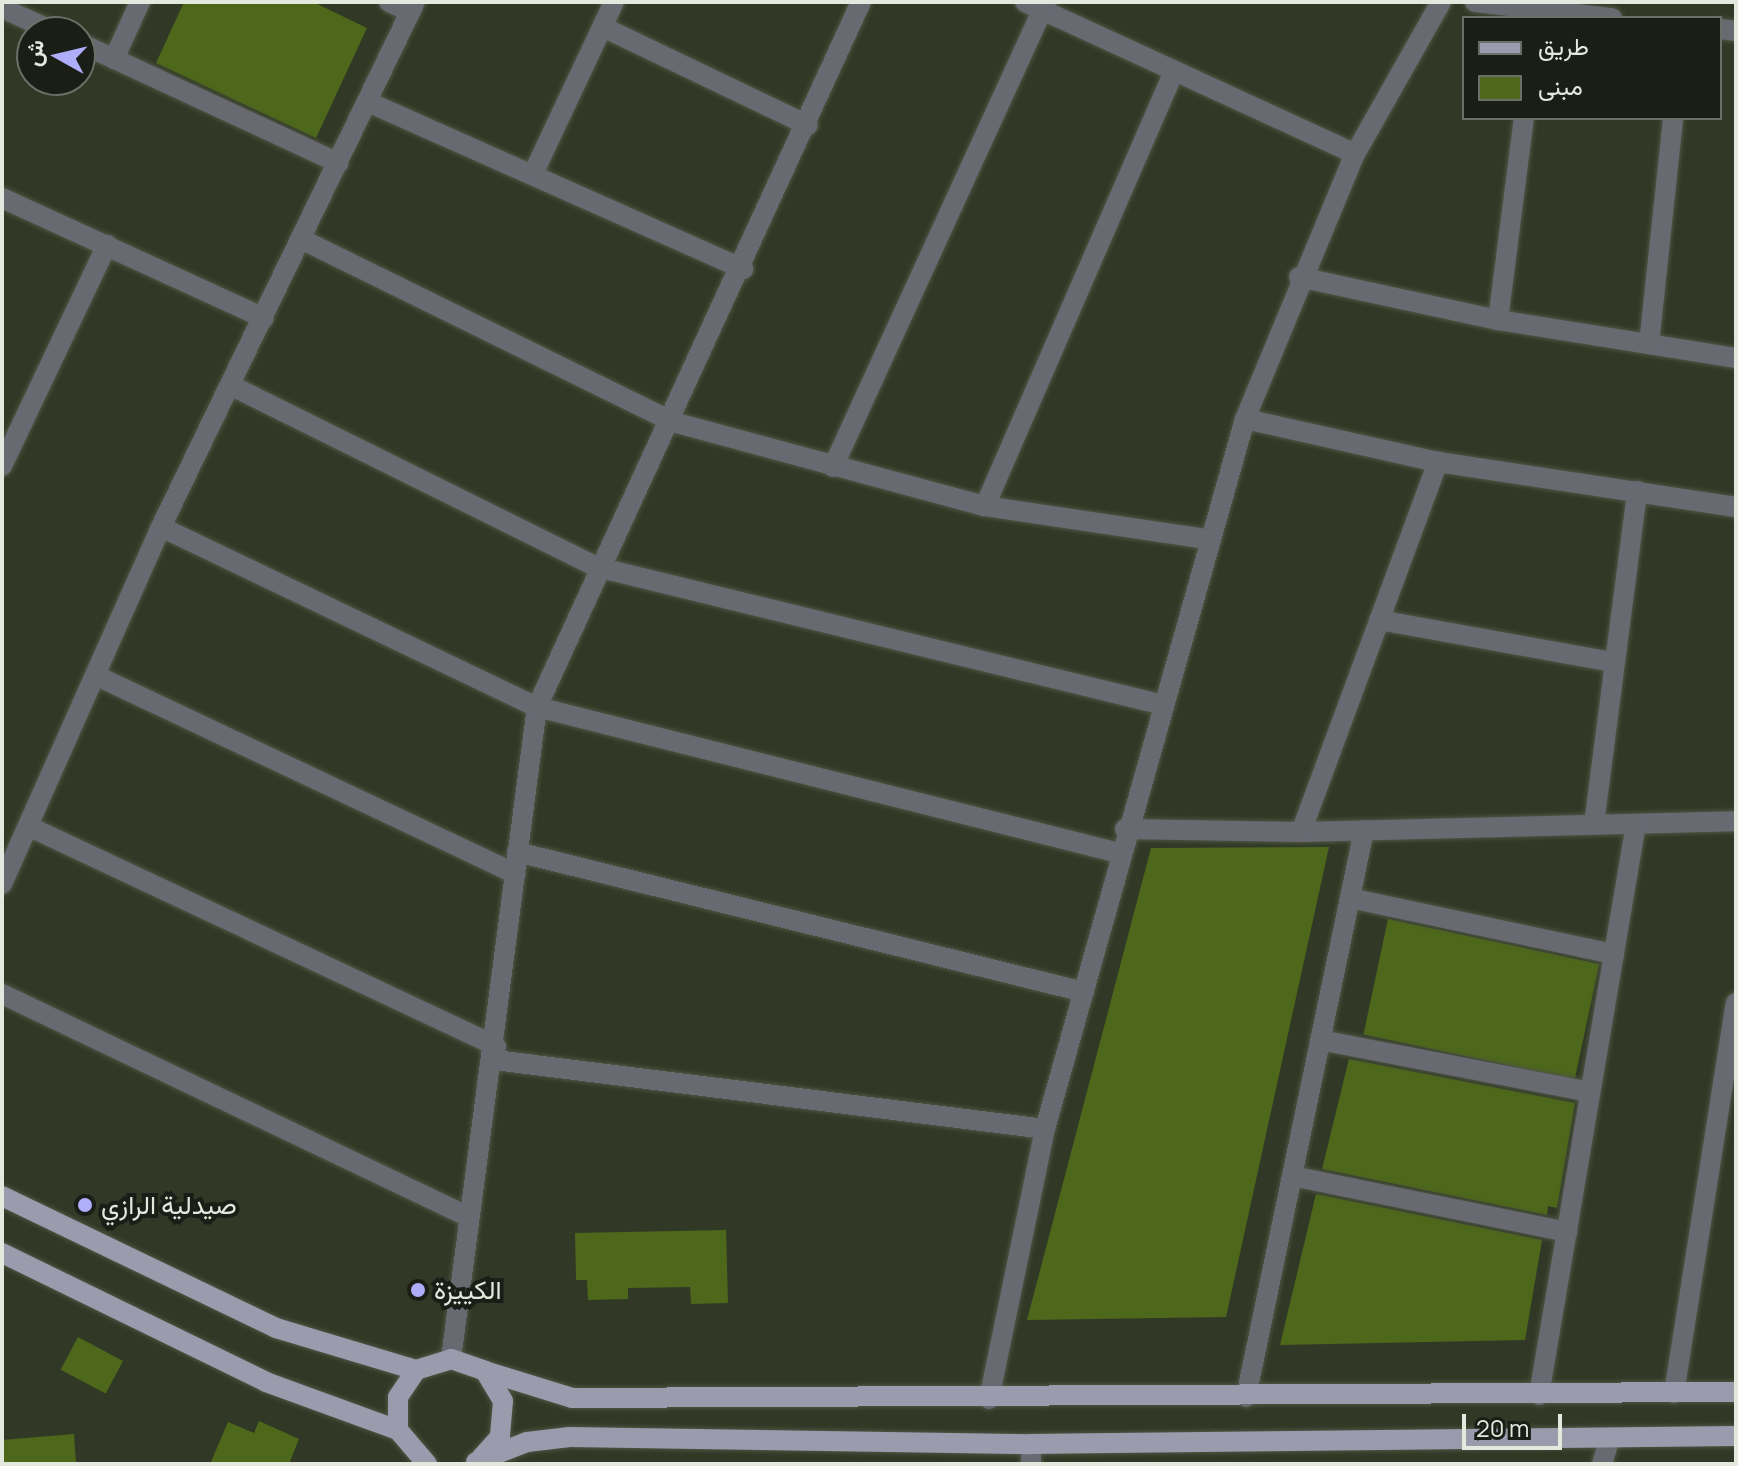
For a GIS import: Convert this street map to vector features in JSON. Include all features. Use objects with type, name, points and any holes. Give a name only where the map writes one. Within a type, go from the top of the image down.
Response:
[{"type":"main road","points":[[2,1196],[276,1328],[416,1370],[451,1359],[572,1398],[989,1399],[1736,1392]]},
{"type":"main road","points":[[2,1253],[266,1382],[398,1430],[427,1464]]},
{"type":"main road","points":[[398,1430],[398,1397],[416,1370]]},
{"type":"main road","points":[[474,1463],[500,1437],[505,1419],[497,1385],[485,1371]]},
{"type":"main road","points":[[474,1463],[527,1442],[570,1437],[1031,1454],[1736,1436]]},
{"type":"street","points":[[114,59],[140,2]]},
{"type":"street","points":[[2,884],[161,527],[305,241],[412,7],[389,2]]},
{"type":"street","points":[[533,174],[614,2]]},
{"type":"street","points":[[451,1359],[469,1217],[496,1053],[517,852],[537,707],[597,567],[673,422],[861,2]]},
{"type":"street","points":[[989,1399],[1045,1129],[1206,539],[1245,419],[1299,277],[1355,154],[1441,2],[1452,2]]},
{"type":"street","points":[[1475,2],[1537,14],[1574,16]]},
{"type":"street","points":[[833,467],[1038,5],[1174,72],[1355,154]]},
{"type":"street","points":[[603,27],[808,125]]},
{"type":"street","points":[[96,51],[339,163]]},
{"type":"street","points":[[985,506],[1174,72]]},
{"type":"street","points":[[368,102],[743,269]]},
{"type":"street","points":[[1498,320],[1524,120]]},
{"type":"street","points":[[1649,344],[1673,120]]},
{"type":"street","points":[[2,198],[264,318]]},
{"type":"street","points":[[305,241],[673,422],[985,506],[1206,539]]},
{"type":"street","points":[[2,466],[107,245]]},
{"type":"street","points":[[1299,277],[1498,320],[1736,358]]},
{"type":"street","points":[[230,385],[597,567],[1163,705]]},
{"type":"street","points":[[1245,419],[1438,462],[1736,507]]},
{"type":"street","points":[[1301,832],[1438,462]]},
{"type":"street","points":[[1594,824],[1612,662],[1637,491]]},
{"type":"street","points":[[161,527],[537,707],[1119,853]]},
{"type":"street","points":[[1379,620],[1612,662]]},
{"type":"street","points":[[97,676],[515,874]]},
{"type":"street","points":[[1125,829],[1301,832],[1736,821]]},
{"type":"street","points":[[1539,1395],[1636,824]]},
{"type":"street","points":[[30,827],[496,1053],[1045,1129]]},
{"type":"street","points":[[1246,1397],[1364,830]]},
{"type":"street","points":[[517,852],[1084,992]]},
{"type":"street","points":[[1350,898],[1614,954]]},
{"type":"street","points":[[2,994],[469,1217]]},
{"type":"street","points":[[1674,1393],[1736,1003]]},
{"type":"street","points":[[1320,1040],[1590,1092]]},
{"type":"street","points":[[1292,1176],[1567,1232]]},
{"type":"street","points":[[1602,1464],[1610,1438]]},
{"type":"building","points":[[184,2],[313,2],[367,28],[316,138],[156,63]]},
{"type":"building","points":[[1329,847],[1226,1317],[1027,1320],[1151,848]]},
{"type":"building","points":[[1388,919],[1599,964],[1575,1079],[1363,1034]]},
{"type":"building","points":[[1349,1059],[1575,1103],[1557,1208],[1548,1206],[1547,1215],[1322,1169]]},
{"type":"building","points":[[1316,1194],[1542,1240],[1525,1340],[1280,1345]]},
{"type":"building","points":[[726,1230],[728,1303],[691,1304],[690,1287],[628,1288],[628,1299],[588,1300],[587,1280],[576,1280],[575,1233]]},
{"type":"building","points":[[78,1337],[123,1361],[106,1394],[61,1370]]},
{"type":"building","points":[[259,1421],[299,1439],[289,1464],[210,1464],[228,1422],[254,1433]]},
{"type":"building","points":[[74,1434],[76,1464],[2,1464],[2,1440]]},
{"type":"place","name":"صيدلية الرازي","points":[[85,1205]]},
{"type":"place","name":"الكييزة","points":[[418,1290]]}]
